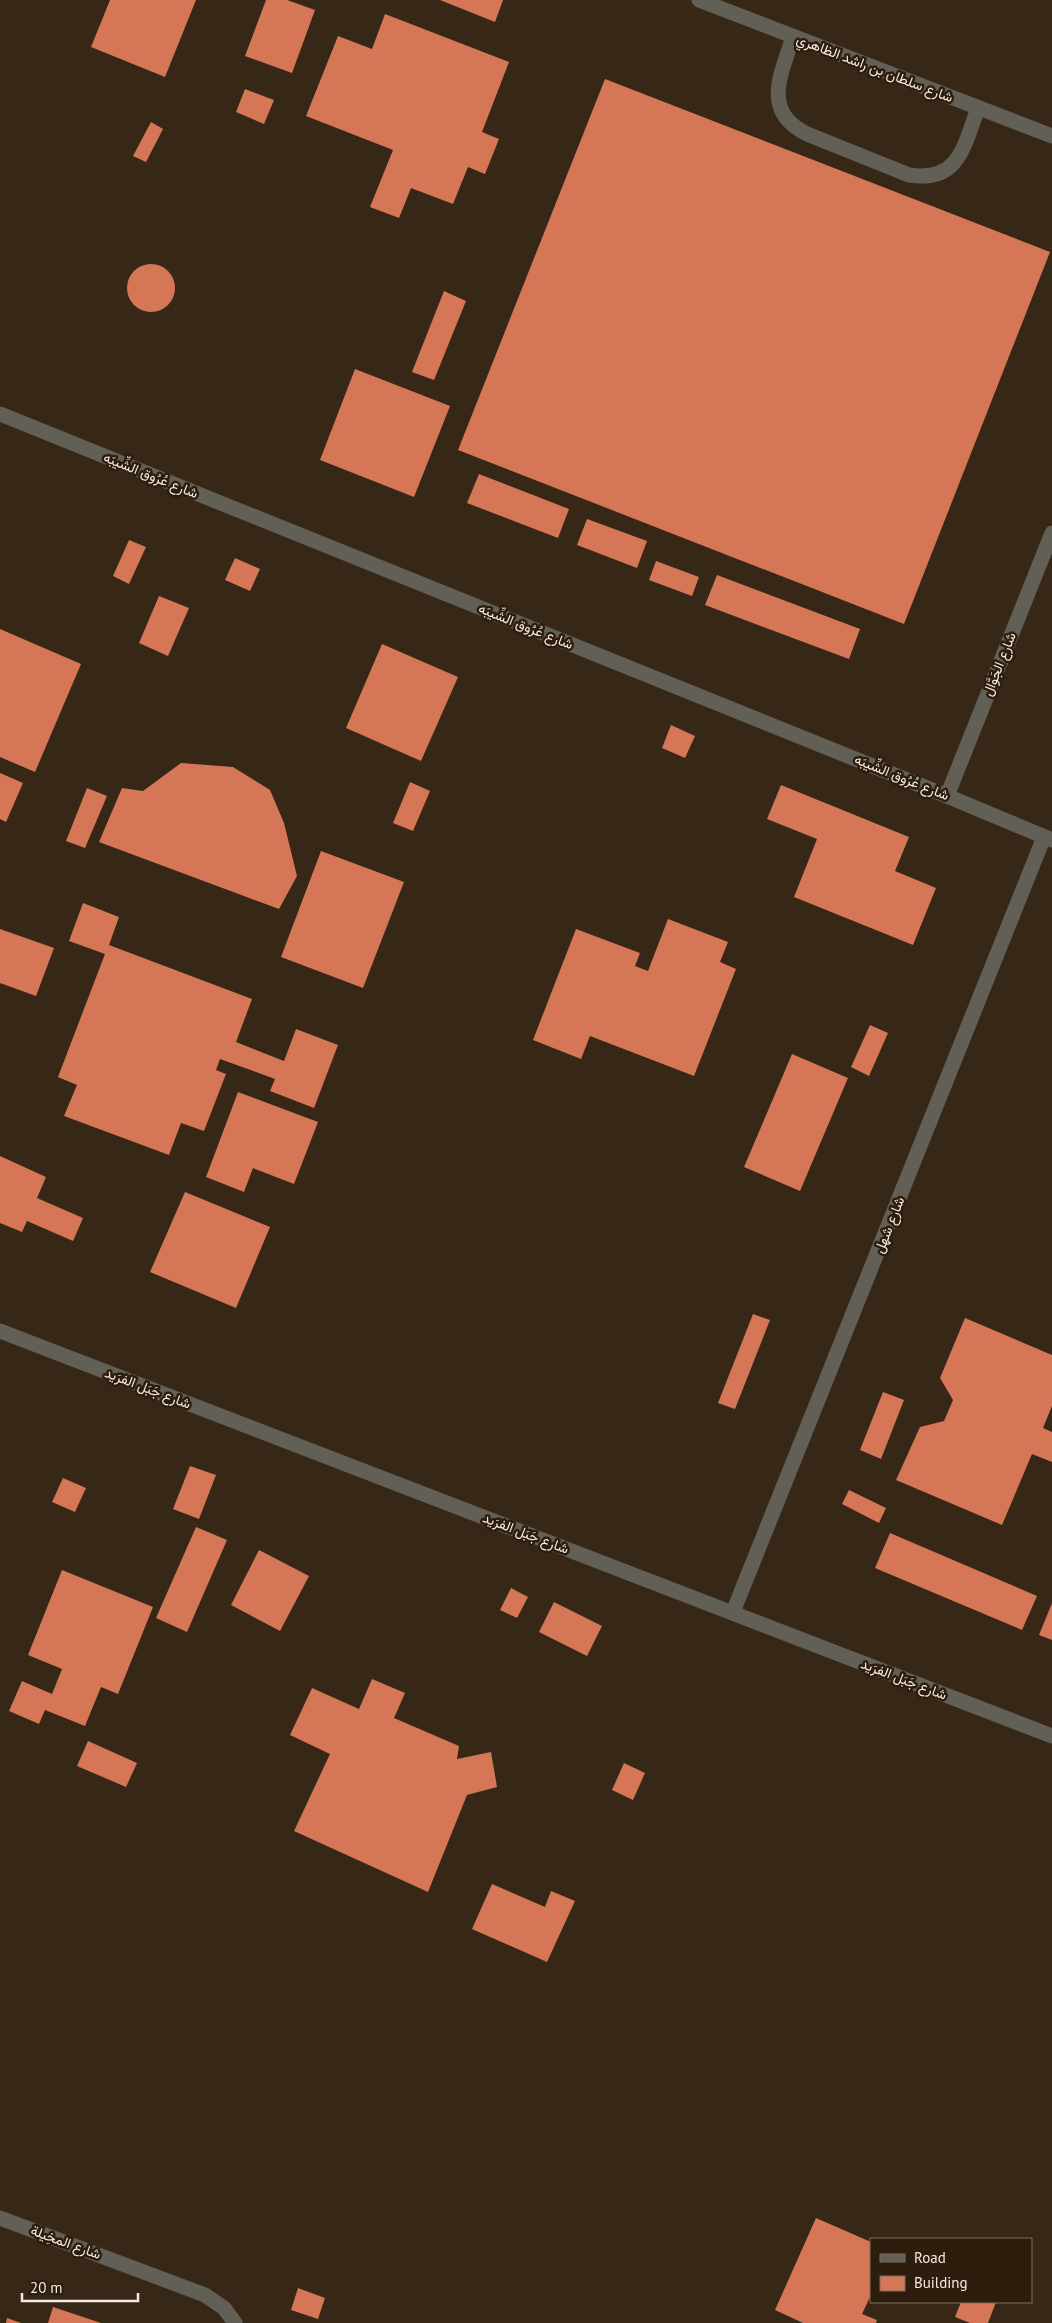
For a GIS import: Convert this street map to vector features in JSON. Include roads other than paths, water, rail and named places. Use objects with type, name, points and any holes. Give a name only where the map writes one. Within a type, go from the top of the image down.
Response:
[{"type":"street","name":"شارع سلطان بن راشد الظاهري","points":[[699,0],[1052,136]]},
{"type":"street","points":[[793,37],[778,83],[777,99],[782,114],[792,127],[860,156],[909,174],[924,177],[940,174],[953,165],[962,152],[978,108]]},
{"type":"street","name":"شارع عُرُوق الشِّيبَه","points":[[0,414],[947,796],[1048,839]]},
{"type":"street","name":"شارع الجَوَّال","points":[[947,796],[1052,533]]},
{"type":"street","name":"شارع شهل","points":[[734,1612],[1048,839]]},
{"type":"street","name":"شارع جَبَل الفرَيد","points":[[0,1331],[1052,1736]]},
{"type":"street","name":"شارع المخِيلة","points":[[0,2218],[205,2294],[224,2308],[235,2323]]}]
